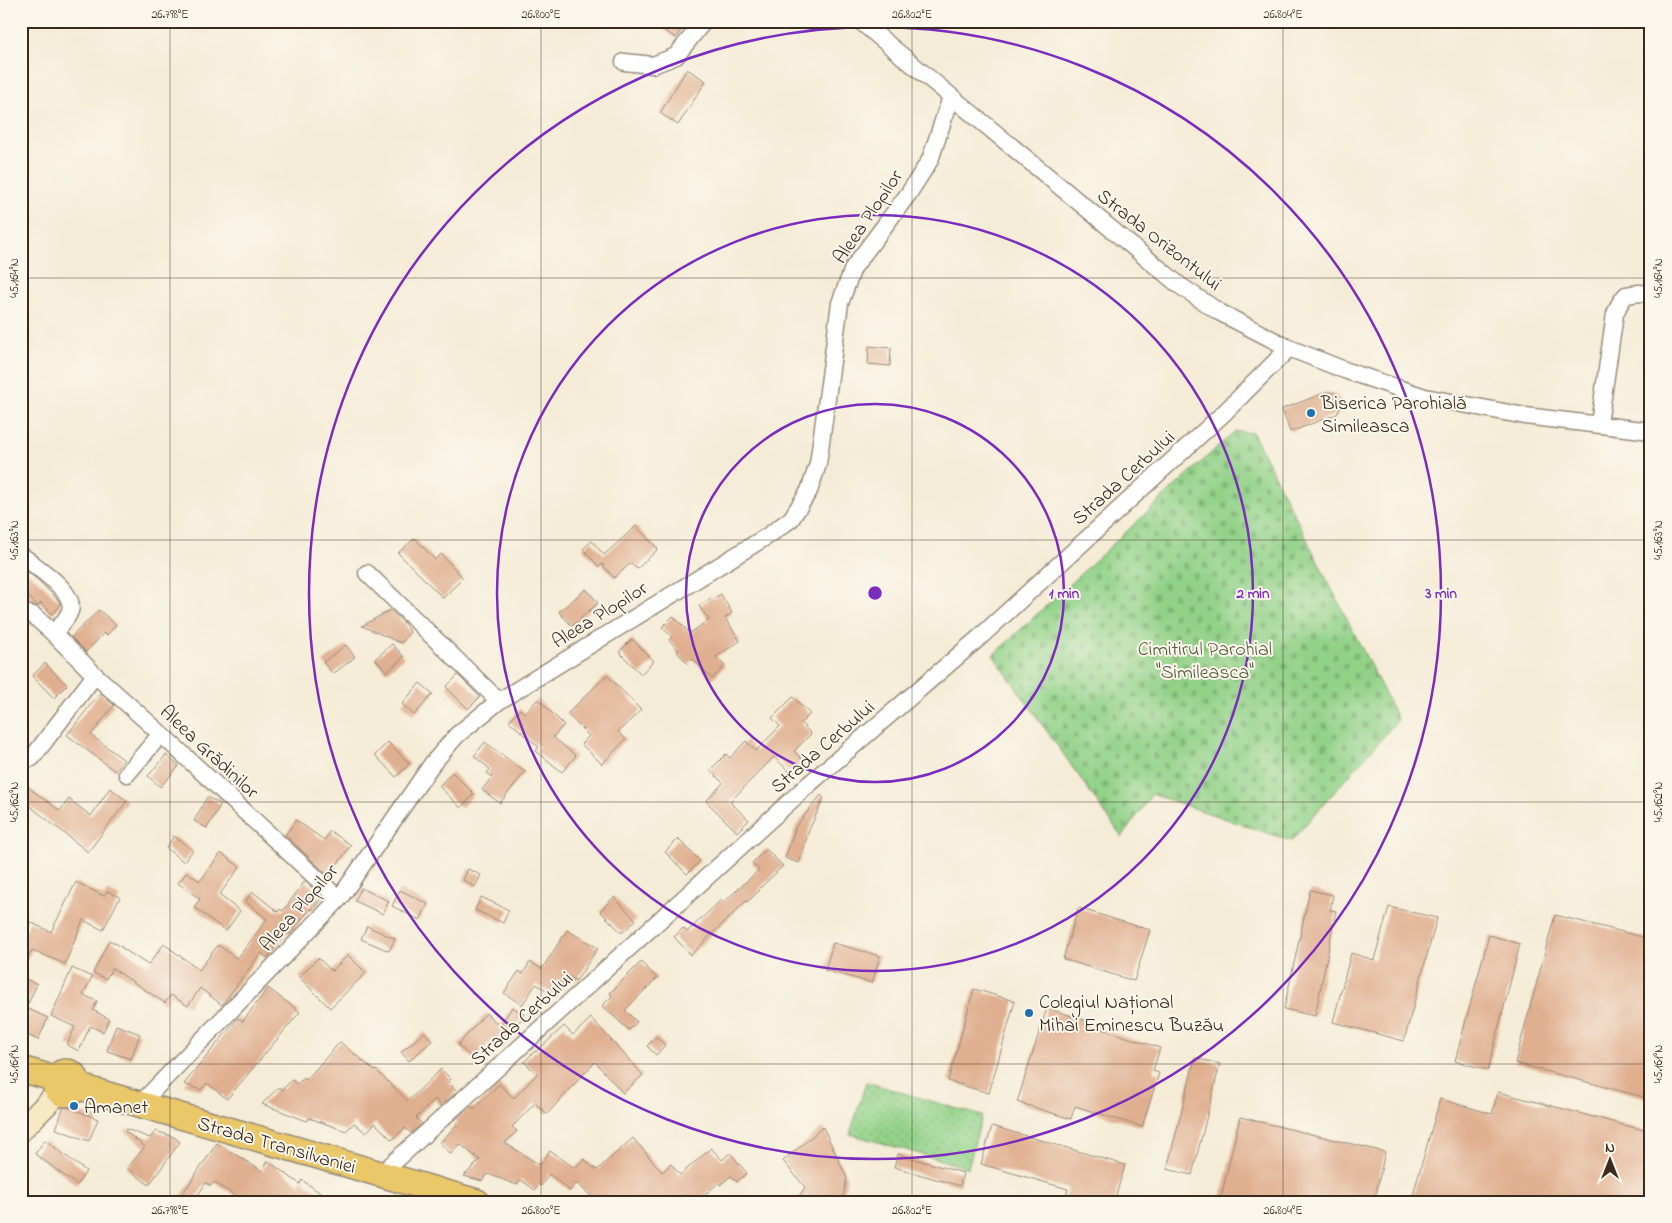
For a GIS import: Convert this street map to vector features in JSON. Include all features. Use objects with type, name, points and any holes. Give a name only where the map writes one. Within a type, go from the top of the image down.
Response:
[{"type":"main road","name":"Strada Transilvaniei","points":[[21,1068],[64,1086],[140,1104],[477,1202]]},
{"type":"main road","points":[[21,1130],[64,1086]]},
{"type":"street","points":[[624,62],[652,65],[676,56],[704,21]]},
{"type":"street","name":"Strada Orizontului","points":[[860,21],[1179,285],[1219,312],[1289,348],[1347,371],[1425,397],[1525,416],[1651,431]]},
{"type":"street","name":"Aleea Plopilor","points":[[140,1104],[339,899],[444,748],[480,714],[769,535],[791,519],[810,490],[818,464],[840,303],[853,268],[909,193],[930,160],[951,98]]},
{"type":"street","points":[[1599,424],[1616,314],[1620,303],[1626,295],[1651,294]]},
{"type":"street","name":"Strada Cerbului","points":[[381,1174],[801,792],[987,630],[1224,413],[1289,348]]},
{"type":"street","points":[[21,555],[64,590],[71,602],[70,611],[66,619],[53,633]]},
{"type":"street","points":[[367,573],[499,701]]},
{"type":"street","name":"Aleea Grădinilor","points":[[21,612],[33,615],[53,633],[95,675],[339,899]]},
{"type":"street","points":[[32,758],[95,675]]},
{"type":"street","points":[[127,774],[161,734]]},
{"type":"green space","name":"Cimitirul Parohial \"Simileasca\"","points":[[1235,431],[1253,433],[1398,720],[1291,841],[1152,794],[1122,837],[993,655]]},
{"type":"green space","points":[[866,1082],[982,1116],[968,1168],[850,1134]]},
{"type":"building","points":[[649,21],[687,21],[676,38]]},
{"type":"building","points":[[687,69],[706,81],[678,125],[660,113]]},
{"type":"building","points":[[869,346],[891,348],[890,366],[868,364]]},
{"type":"building","name":"Biserica Parohială Simileasca","points":[[1327,392],[1335,393],[1340,399],[1341,407],[1337,414],[1290,432],[1282,409]]},
{"type":"building","points":[[636,526],[658,549],[637,569],[631,563],[614,578],[602,564],[599,567],[583,549],[592,541],[604,555]]},
{"type":"building","points":[[415,538],[435,560],[441,554],[463,578],[443,598],[398,553]]},
{"type":"building","points":[[26,571],[59,601],[60,606],[52,614],[41,603],[38,606],[21,589],[21,576]]},
{"type":"building","points":[[586,589],[598,603],[572,626],[559,612]]},
{"type":"building","points":[[721,594],[732,613],[725,618],[740,641],[716,657],[725,666],[712,679],[693,659],[688,664],[669,640],[672,637],[662,627],[673,616],[690,633],[709,620],[699,606]]},
{"type":"building","points":[[99,610],[116,625],[107,635],[104,633],[86,652],[71,637]]},
{"type":"building","points":[[390,610],[404,623],[410,632],[401,643],[362,626]]},
{"type":"building","points":[[632,639],[654,661],[641,674],[619,652]]},
{"type":"building","points":[[392,644],[404,657],[387,672],[375,659]]},
{"type":"building","points":[[346,645],[355,657],[333,674],[323,662]]},
{"type":"building","points":[[45,663],[67,685],[54,698],[32,676]]},
{"type":"building","points":[[458,675],[480,697],[468,709],[446,687]]},
{"type":"building","points":[[607,675],[641,710],[618,732],[626,739],[602,764],[581,744],[589,736],[567,714]]},
{"type":"building","points":[[420,683],[433,694],[414,715],[402,704]]},
{"type":"building","points":[[100,693],[114,705],[91,735],[124,760],[115,771],[67,735]]},
{"type":"building","points":[[793,697],[810,714],[801,723],[811,734],[794,751],[804,761],[792,774],[774,757],[730,802],[749,820],[737,832],[706,801],[723,783],[710,770],[726,754],[730,758],[746,741],[756,751],[780,726],[772,718]]},
{"type":"building","points":[[538,699],[564,725],[553,737],[576,756],[562,772],[536,751],[539,747],[509,721],[520,709],[525,713]]},
{"type":"building","points":[[388,742],[410,764],[396,777],[375,755]]},
{"type":"building","points":[[485,742],[525,772],[500,803],[482,790],[492,777],[487,773],[490,769],[474,756]]},
{"type":"building","points":[[166,755],[179,766],[160,787],[148,776]]},
{"type":"building","points":[[452,772],[474,794],[461,808],[439,786]]},
{"type":"building","points":[[21,782],[60,811],[69,799],[91,816],[110,788],[127,801],[88,852],[21,799]]},
{"type":"building","points":[[821,795],[824,798],[809,830],[799,863],[785,858],[796,826]]},
{"type":"building","points":[[207,797],[221,804],[207,828],[194,821]]},
{"type":"building","points":[[296,820],[324,840],[330,831],[351,845],[329,876],[285,835]]},
{"type":"building","points":[[174,836],[193,850],[184,862],[166,848]]},
{"type":"building","points":[[678,839],[700,861],[687,874],[665,852]]},
{"type":"building","points":[[766,849],[783,866],[691,955],[674,937],[683,928],[687,932],[721,900],[724,902],[759,870],[752,863]]},
{"type":"building","points":[[221,853],[240,867],[219,895],[240,911],[226,931],[194,907],[200,899],[178,883],[187,872],[200,881]]},
{"type":"building","points":[[468,869],[481,875],[475,887],[463,880]]},
{"type":"building","points":[[305,881],[318,893],[317,896],[321,899],[312,910],[310,909],[290,934],[287,932],[267,958],[261,953],[222,1005],[200,988],[188,1006],[171,995],[165,1003],[112,968],[106,979],[93,973],[109,940],[148,965],[164,944],[199,970],[218,945],[237,959],[267,919],[245,901],[253,892],[278,912],[280,909],[283,911]]},
{"type":"building","points":[[76,882],[104,896],[107,891],[120,897],[103,930],[83,920],[65,964],[32,950],[21,972],[21,940],[30,922],[51,932]]},
{"type":"building","points":[[361,888],[389,901],[383,914],[355,901]]},
{"type":"building","points":[[400,890],[428,904],[420,920],[392,906]]},
{"type":"building","points":[[1310,890],[1333,895],[1330,910],[1336,911],[1315,1016],[1284,1009]]},
{"type":"building","points":[[481,897],[509,910],[503,923],[475,910]]},
{"type":"building","points":[[614,897],[636,920],[622,933],[600,911]]},
{"type":"building","points":[[1389,907],[1437,918],[1404,1041],[1333,1022],[1351,953],[1374,960]]},
{"type":"building","points":[[1078,908],[1150,930],[1134,981],[1063,959]]},
{"type":"building","points":[[1555,915],[1651,939],[1651,1099],[1515,1063]]},
{"type":"building","points":[[367,926],[395,939],[389,951],[361,939]]},
{"type":"building","points":[[567,930],[598,948],[576,981],[568,976],[556,996],[536,984],[522,1005],[504,993],[519,971],[523,974],[530,962],[542,969]]},
{"type":"building","points":[[1489,935],[1520,944],[1488,1070],[1455,1061]]},
{"type":"building","points":[[833,943],[880,956],[872,983],[825,970]]},
{"type":"building","points":[[348,955],[366,973],[330,1008],[299,977],[318,958],[332,971]]},
{"type":"building","points":[[641,962],[657,978],[625,1010],[637,1022],[629,1030],[602,1006],[612,996],[610,993]]},
{"type":"building","points":[[72,968],[92,977],[83,995],[97,1001],[93,1010],[109,1019],[103,1032],[90,1026],[79,1051],[67,1045],[75,1027],[51,1016]]},
{"type":"building","points":[[21,977],[37,984],[26,1008],[48,1018],[38,1040],[21,1032]]},
{"type":"building","points":[[268,988],[300,1012],[227,1099],[207,1083],[201,1090],[184,1084],[238,1018],[243,1021]]},
{"type":"building","points":[[974,989],[1015,1001],[989,1093],[948,1081]]},
{"type":"building","points":[[512,1007],[524,1014],[511,1035],[501,1046],[493,1039],[474,1060],[458,1045],[486,1013],[500,1026]]},
{"type":"building","points":[[1047,1008],[1100,1025],[1099,1028],[1160,1048],[1153,1071],[1159,1073],[1142,1127],[1075,1106],[1071,1119],[1017,1102]]},
{"type":"building","points":[[591,1018],[643,1075],[623,1093],[595,1062],[547,1114],[535,1103],[512,1127],[517,1131],[505,1143],[540,1165],[550,1151],[575,1168],[584,1159],[597,1170],[633,1138],[662,1172],[671,1164],[680,1175],[711,1148],[722,1160],[730,1153],[747,1173],[737,1182],[731,1176],[720,1185],[718,1183],[697,1202],[598,1202],[576,1183],[570,1191],[549,1174],[541,1186],[539,1184],[535,1190],[521,1180],[517,1185],[488,1174],[482,1181],[464,1176],[480,1160],[460,1144],[451,1154],[440,1143],[458,1123],[455,1120],[471,1106],[474,1109],[499,1084],[514,1098],[537,1074],[524,1062],[564,1026],[573,1035]]},
{"type":"building","points":[[116,1025],[140,1034],[131,1059],[107,1051]]},
{"type":"building","points":[[425,1032],[432,1041],[409,1061],[401,1052]]},
{"type":"building","points":[[656,1037],[665,1045],[656,1055],[647,1046]]},
{"type":"building","points":[[340,1042],[376,1070],[408,1101],[441,1069],[451,1079],[448,1082],[457,1091],[441,1106],[435,1099],[416,1118],[422,1124],[411,1133],[405,1128],[392,1140],[375,1123],[366,1133],[354,1123],[346,1131],[309,1118],[307,1121],[262,1104],[279,1087],[282,1090],[292,1080],[297,1084],[304,1078],[306,1080]]},
{"type":"building","points":[[1195,1058],[1220,1064],[1192,1175],[1167,1169]]},
{"type":"building","points":[[1498,1092],[1651,1132],[1651,1202],[1411,1202],[1440,1099],[1492,1114]]},
{"type":"building","points":[[64,1106],[98,1119],[89,1141],[56,1129]]},
{"type":"building","points":[[1240,1117],[1385,1152],[1374,1202],[1220,1202]]},
{"type":"building","points":[[992,1126],[1125,1165],[1114,1202],[1064,1202],[1068,1189],[981,1164]]},
{"type":"building","points":[[823,1127],[847,1178],[842,1202],[796,1202],[805,1187],[783,1161]]},
{"type":"building","points":[[126,1129],[150,1138],[156,1131],[174,1137],[180,1142],[149,1185],[127,1168],[145,1147],[125,1131]]},
{"type":"building","points":[[45,1140],[86,1171],[77,1185],[35,1154]]},
{"type":"building","points":[[217,1143],[262,1171],[268,1161],[300,1184],[302,1180],[333,1202],[245,1202],[214,1182],[211,1186],[206,1183],[193,1202],[177,1202]]},
{"type":"building","points":[[898,1154],[963,1173],[960,1186],[894,1167]]},
{"type":"place","name":"Biserica Parohială Simileasca","points":[[1311,413]]},
{"type":"place","name":"Colegiul Național Mihai Eminescu Buzău","points":[[1029,1013]]},
{"type":"place","name":"Amanet","points":[[74,1106]]}]
